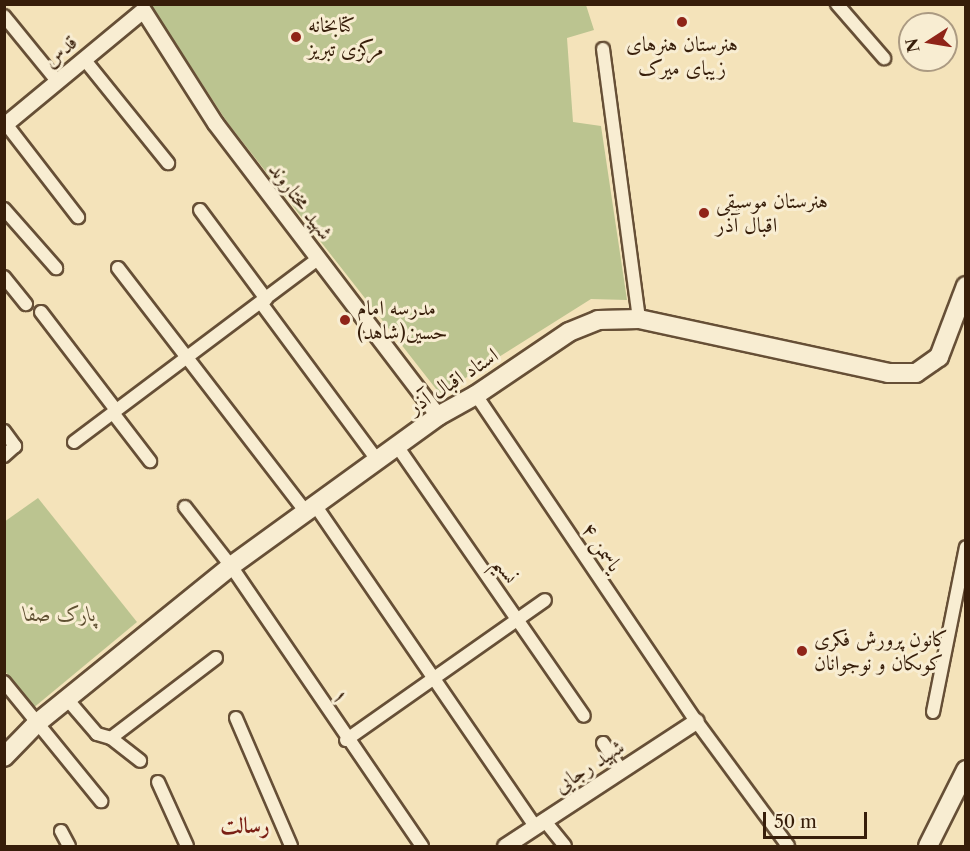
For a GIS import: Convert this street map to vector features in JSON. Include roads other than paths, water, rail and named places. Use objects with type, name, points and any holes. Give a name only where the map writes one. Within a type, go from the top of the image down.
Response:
[{"type":"main road","name":"استاد اقبال آذر","points":[[4,757],[36,724],[231,566],[438,416],[476,395],[569,332],[598,320],[639,319],[888,373],[916,373],[939,357],[966,286]]},
{"type":"main road","points":[[933,843],[966,770]]},
{"type":"street","points":[[837,4],[884,58]]},
{"type":"street","name":"قدس","points":[[5,124],[84,59],[142,7]]},
{"type":"street","name":"شهید مختاروند","points":[[142,7],[215,123],[438,416]]},
{"type":"street","points":[[4,16],[57,81]]},
{"type":"street","points":[[603,49],[639,319]]},
{"type":"street","points":[[84,59],[168,163]]},
{"type":"street","points":[[5,124],[78,217]]},
{"type":"street","points":[[4,209],[57,268]]},
{"type":"street","points":[[200,210],[377,460]]},
{"type":"street","points":[[74,442],[318,259]]},
{"type":"street","points":[[118,268],[310,508],[540,823],[565,846]]},
{"type":"street","points":[[4,278],[26,304]]},
{"type":"street","points":[[40,312],[150,461]]},
{"type":"street","name":"یاسمن ۴","points":[[476,395],[696,721],[788,846]]},
{"type":"street","points":[[4,431],[15,446],[4,456]]},
{"type":"street","name":"نسیم","points":[[397,446],[584,716]]},
{"type":"street","name":"۱","points":[[185,507],[231,566],[346,740],[422,846]]},
{"type":"street","points":[[933,712],[966,547]]},
{"type":"street","points":[[346,740],[435,680],[545,600]]},
{"type":"street","points":[[111,738],[216,658]]},
{"type":"street","points":[[4,682],[101,801]]},
{"type":"street","points":[[67,699],[96,734],[111,738],[140,761]]},
{"type":"street","points":[[236,718],[291,846]]},
{"type":"street","name":"شهید رجایی","points":[[505,846],[696,721]]},
{"type":"street","points":[[603,743],[621,770]]},
{"type":"street","points":[[158,782],[187,846]]},
{"type":"street","points":[[62,831],[69,846]]},
{"type":"place","name":"هنرستان هنرهای زیبای میرک","points":[[682,22]]},
{"type":"place","name":"کتابخانه مرکزى تبریز","points":[[296,37]]},
{"type":"place","name":"هنرستان موسیقی اقبال آذر","points":[[704,213]]},
{"type":"place","name":"مدرسه امام حسین(شاهد)","points":[[345,320]]},
{"type":"place","name":"کانون پرورش فکرى کوىکان و نوجوانان","points":[[802,651]]},
{"type":"district","name":"رسالت","points":[[245,826]]},
{"type":"park label","name":"پارک صفا","points":[[60,614]]}]
